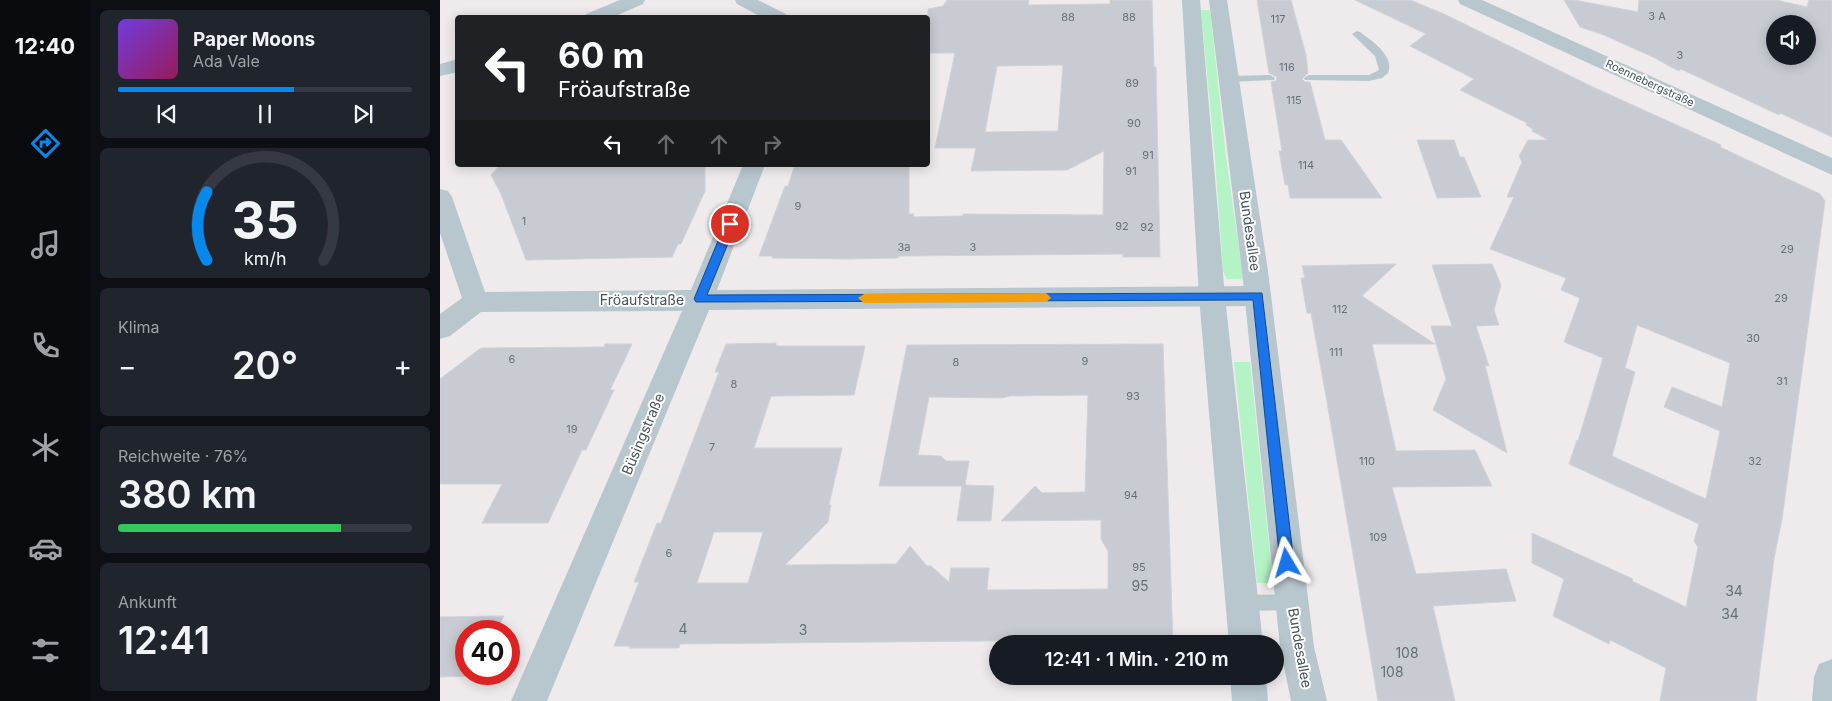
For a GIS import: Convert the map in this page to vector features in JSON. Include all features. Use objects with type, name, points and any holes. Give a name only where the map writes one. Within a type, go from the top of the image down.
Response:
[{"type":"street","points":[[600,15],[636,0]]},
{"type":"street","points":[[744,0],[773,15]]},
{"type":"street","points":[[1191,0],[1212,297],[1245,635]]},
{"type":"street","name":"Bundesallee","points":[[1218,0],[1258,296],[1292,602],[1298,647],[1309,701]]},
{"type":"street","name":"Roennebergstraße","points":[[1467,0],[1832,167]]},
{"type":"street","points":[[440,70],[455,66]]},
{"type":"street","name":"Büsingstraße","points":[[529,701],[700,299],[753,167]]},
{"type":"street","points":[[440,197],[476,302],[440,328]]},
{"type":"street","name":"Fröaufstraße","points":[[476,302],[1258,296]]},
{"type":"street","points":[[1830,701],[1832,677]]},
{"type":"street","points":[[1249,685],[1250,701]]},
{"type":"lane","points":[[1309,78],[1369,78],[1384,72],[1384,62],[1381,56],[1357,34]]},
{"type":"lane","points":[[1229,79],[1270,78]]},
{"type":"lane","points":[[1242,603],[1292,602]]},
{"type":"green space","points":[[1201,10],[1210,10],[1226,157],[1243,277],[1241,279],[1227,279],[1223,271],[1215,158]]},
{"type":"green space","points":[[1234,362],[1250,362],[1273,583],[1257,583]]},
{"type":"building","points":[[947,0],[1029,0],[1028,5],[1110,4],[1110,0],[1152,0],[1154,67],[1156,67],[1160,257],[1123,257],[1123,254],[899,256],[898,258],[849,259],[772,258],[772,256],[759,256],[785,186],[788,186],[794,167],[909,167],[909,214],[914,214],[913,217],[963,216],[963,214],[1103,215],[1104,151],[1067,170],[971,171],[976,148],[935,148],[955,53],[930,53],[930,15],[928,15],[928,9],[943,6]],"holes":[[[1063,65],[1058,131],[985,132],[997,66]]]},
{"type":"building","points":[[1257,0],[1291,0],[1306,55],[1308,73],[1302,79],[1305,82],[1310,82],[1325,140],[1341,140],[1382,198],[1290,198],[1288,185],[1285,185],[1279,151],[1282,151],[1271,82],[1276,81],[1277,77],[1269,73]]},
{"type":"building","points":[[1355,0],[1410,0],[1442,13],[1597,89],[1721,145],[1720,147],[1820,194],[1825,201],[1782,519],[1774,559],[1756,701],[1660,701],[1666,668],[1610,640],[1609,644],[1553,616],[1564,579],[1532,563],[1532,533],[1633,579],[1632,581],[1686,607],[1698,547],[1694,541],[1699,524],[1569,464],[1578,441],[1603,358],[1564,342],[1580,298],[1561,290],[1566,278],[1490,249],[1514,197],[1507,197],[1522,162],[1519,156],[1528,140],[1548,140],[1532,131],[1533,129],[1526,125],[1527,123],[1460,90],[1474,79],[1410,46],[1426,34]],"holes":[[[1637,325],[1730,363],[1722,407],[1672,387],[1664,407],[1720,431],[1706,499],[1612,456],[1635,372],[1625,368]]]},
{"type":"building","points":[[1564,0],[1574,0],[1638,12],[1639,0],[1776,0],[1807,7],[1809,0],[1832,0],[1832,137],[1780,113],[1779,115],[1681,69],[1679,71],[1604,35],[1580,27]]},
{"type":"building","points":[[1417,140],[1454,140],[1460,157],[1464,157],[1481,197],[1437,198]]},
{"type":"building","points":[[498,167],[705,167],[705,191],[681,244],[678,244],[672,257],[526,260],[501,194],[491,175]]},
{"type":"building","points":[[1396,264],[1362,296],[1435,344],[1372,344],[1396,451],[1475,450],[1492,486],[1392,487],[1416,574],[1506,569],[1516,601],[1433,606],[1455,701],[1378,701],[1311,313],[1307,313],[1301,278],[1305,278],[1302,266]]},
{"type":"building","points":[[1492,264],[1501,285],[1494,310],[1499,325],[1476,326],[1489,366],[1485,365],[1507,453],[1433,410],[1446,379],[1431,326],[1452,326],[1432,265]]},
{"type":"building","points":[[776,343],[776,346],[865,346],[854,395],[771,396],[754,448],[842,448],[829,505],[831,505],[828,522],[785,565],[896,564],[910,546],[927,566],[931,566],[949,582],[951,568],[989,568],[987,590],[1108,589],[1108,551],[1101,539],[1101,520],[1001,521],[1035,486],[1042,493],[1085,492],[1088,395],[1010,396],[1002,398],[929,397],[918,455],[941,456],[946,461],[969,461],[965,485],[994,486],[991,521],[957,521],[962,486],[879,486],[907,345],[1163,344],[1173,635],[989,635],[989,641],[680,644],[679,648],[629,648],[630,646],[614,646],[639,582],[634,582],[657,523],[661,523],[719,372],[715,372],[726,344]],"holes":[[[714,532],[763,532],[748,583],[697,583]]]},
{"type":"building","points":[[605,344],[632,344],[610,390],[614,390],[586,450],[582,450],[548,523],[482,523],[502,484],[440,484],[440,379],[481,348],[604,347]]},
{"type":"building","points":[[504,616],[502,620],[455,620],[455,677],[440,677],[440,617]]},
{"type":"slow traffic","points":[[864,298],[1046,298]]},
{"type":"route","points":[[730,224],[700,299],[1258,296],[1287,563]]}]
